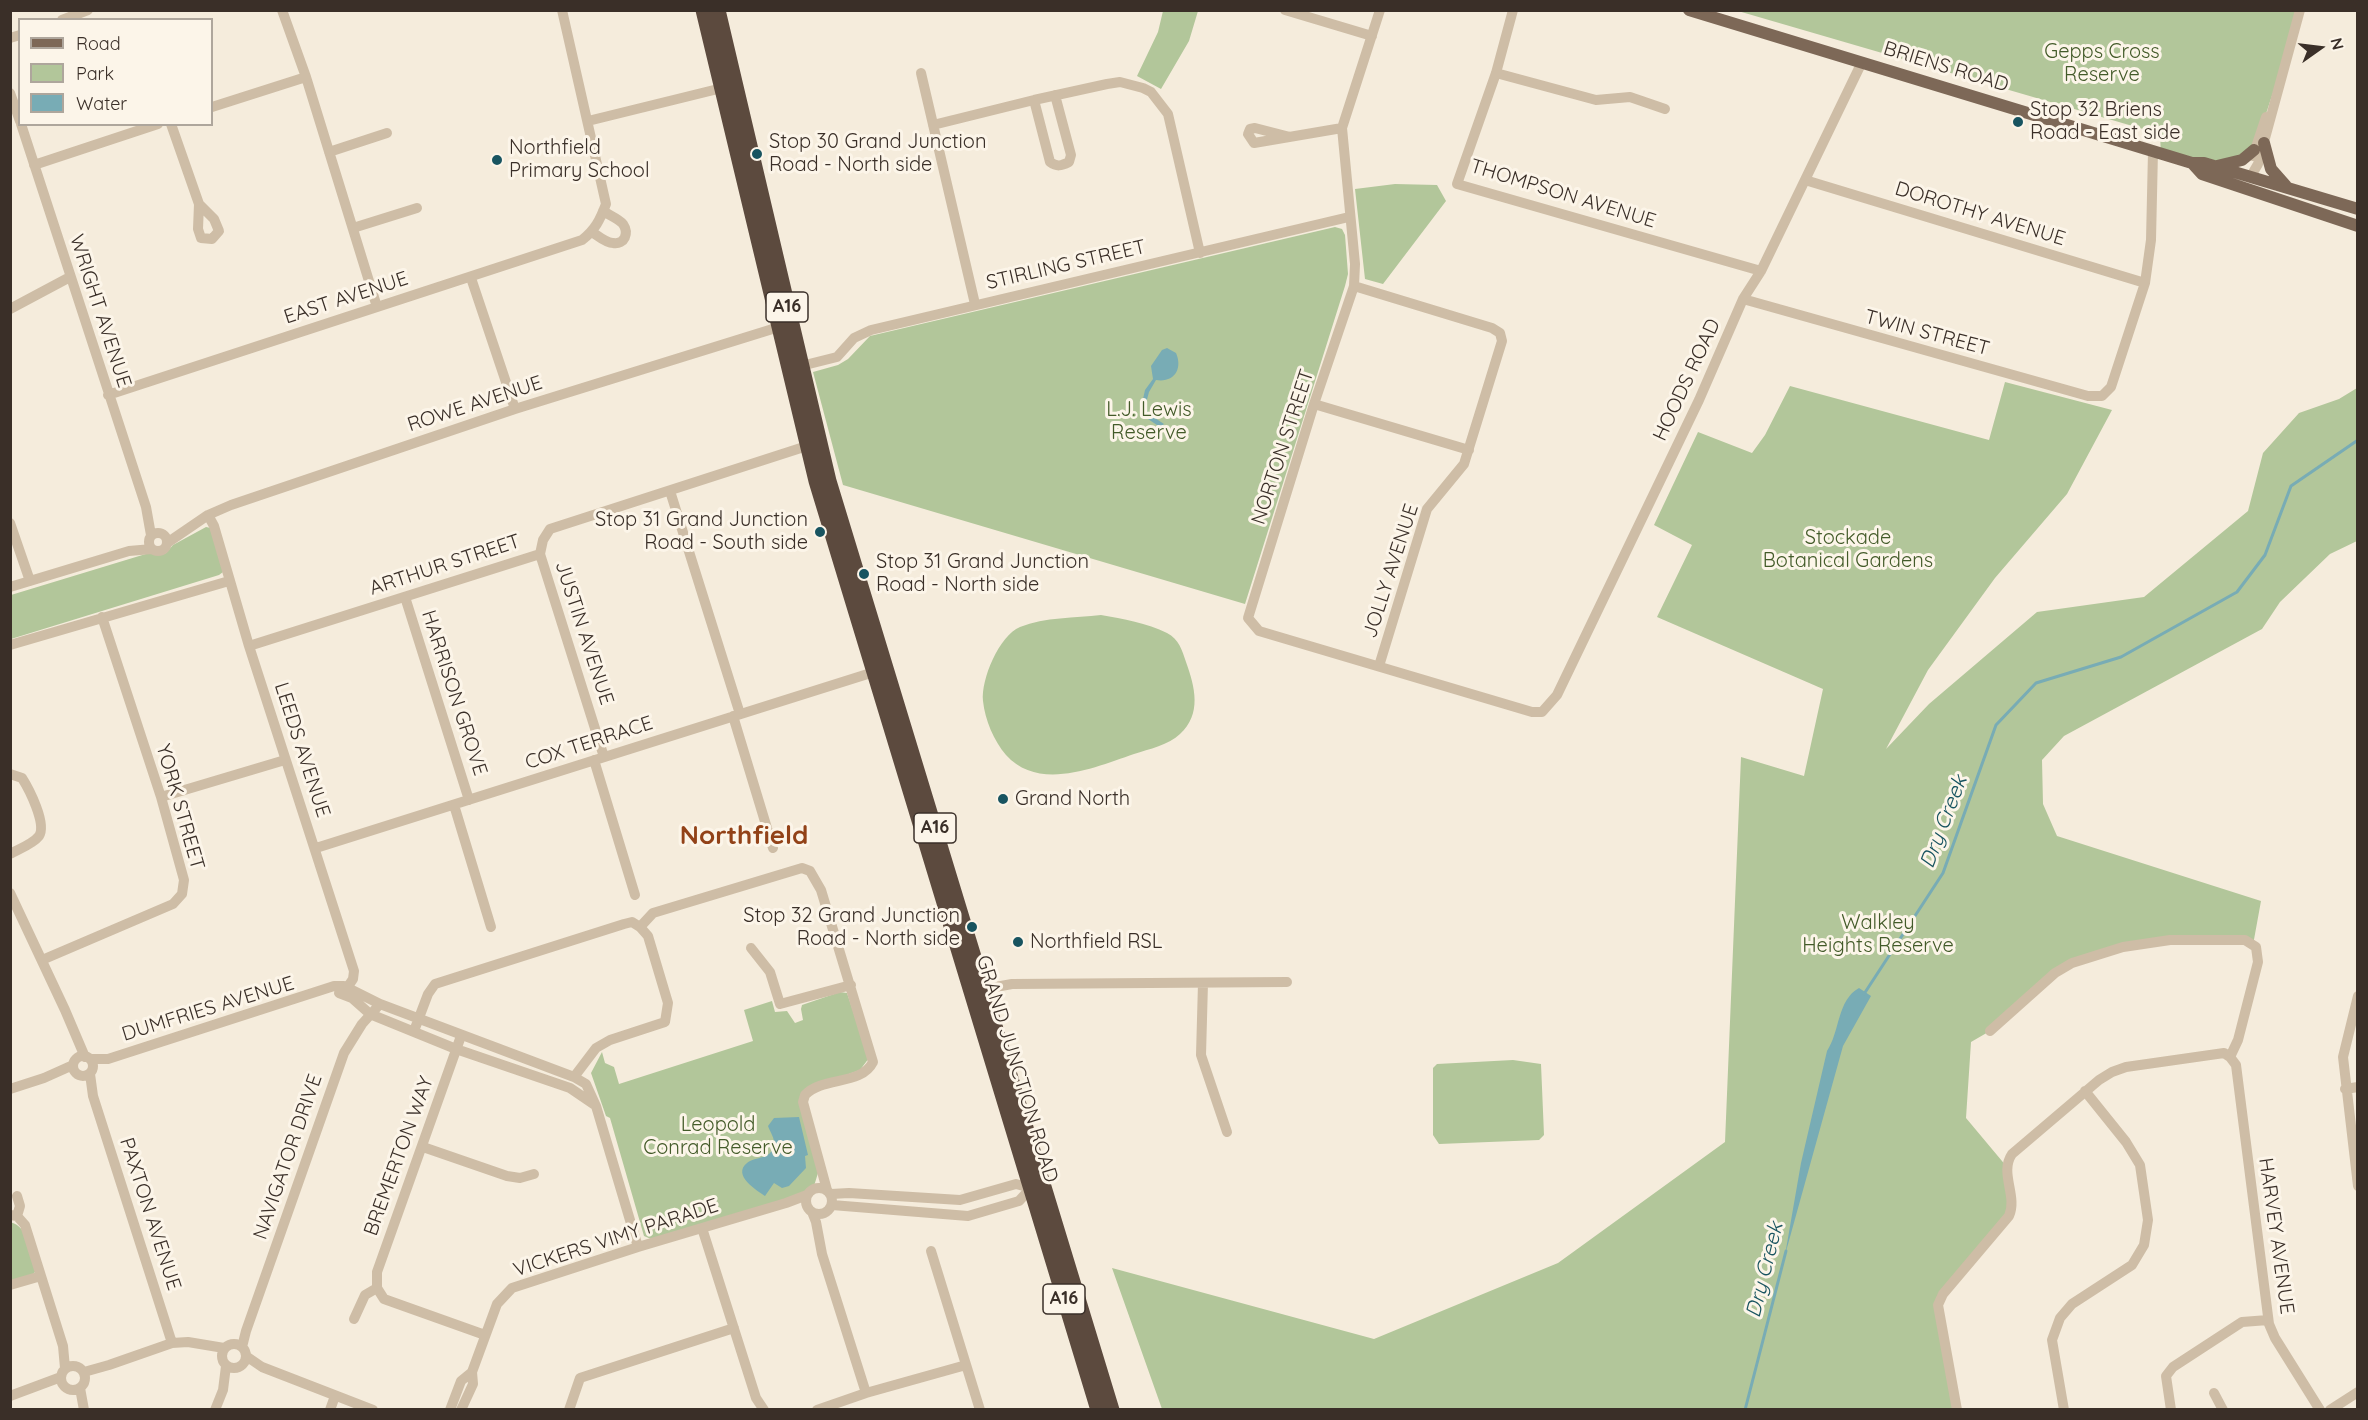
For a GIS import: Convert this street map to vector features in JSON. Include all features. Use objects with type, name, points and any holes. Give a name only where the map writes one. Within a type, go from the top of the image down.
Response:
[{"type":"highway","name":"GRAND JUNCTION ROAD","points":[[703,10],[728,86],[795,368],[829,481],[880,670]]},
{"type":"highway","name":"GRAND JUNCTION ROAD","points":[[718,10],[728,86]]},
{"type":"highway","name":"GRAND JUNCTION ROAD","points":[[767,248],[779,327],[795,368],[807,446],[880,670],[978,990],[1037,1186],[1098,1410]]},
{"type":"highway","name":"GRAND JUNCTION ROAD","points":[[1037,1186],[1112,1410]]},
{"type":"main road","name":"BRIENS ROAD","points":[[1695,11],[2192,163],[2216,166],[2249,183]]},
{"type":"main road","points":[[2216,166],[2242,160],[2259,146],[2271,169],[2288,187]]},
{"type":"main road","name":"BRIENS ROAD","points":[[2192,163],[2202,174],[2249,183]]},
{"type":"main road","points":[[2249,183],[2288,187],[2358,208]]},
{"type":"main road","points":[[2249,183],[2358,226]]},
{"type":"street","points":[[68,15],[88,10]]},
{"type":"street","points":[[282,10],[306,77],[377,307]]},
{"type":"street","points":[[561,10],[606,204],[603,211],[622,223],[626,233],[621,243],[612,244],[592,232]]},
{"type":"street","points":[[1285,10],[1372,36]]},
{"type":"street","points":[[1290,137],[1342,128],[1380,10]]},
{"type":"street","name":"THOMPSON AVENUE","points":[[1513,10],[1496,73],[1457,184],[1761,272]]},
{"type":"street","points":[[2249,183],[2257,168],[2259,146],[2300,10]]},
{"type":"street","name":"HOODS ROAD","points":[[1379,666],[1532,712],[1542,712],[1557,695],[1699,400],[1743,299],[1761,272],[1862,62]]},
{"type":"street","points":[[921,73],[975,304]]},
{"type":"street","points":[[1496,73],[1596,100],[1630,97],[1665,109]]},
{"type":"street","points":[[213,107],[306,77]]},
{"type":"street","points":[[933,125],[1055,95],[1120,82],[1143,88],[1159,100],[1168,114],[1200,253]]},
{"type":"street","points":[[588,121],[728,86]]},
{"type":"street","name":"WRIGHT AVENUE","points":[[10,93],[18,117]]},
{"type":"street","points":[[1034,100],[1050,162],[1056,166],[1063,166],[1069,162],[1071,155],[1055,95]]},
{"type":"street","name":"WRIGHT AVENUE","points":[[21,126],[157,539]]},
{"type":"street","points":[[34,165],[152,126]]},
{"type":"street","points":[[172,126],[199,204]]},
{"type":"street","name":"NORTON STREET","points":[[1342,128],[1355,264],[1354,286],[1314,404],[1248,618],[1259,631],[1379,666]]},
{"type":"street","points":[[329,152],[387,134]]},
{"type":"street","points":[[2145,283],[2151,240],[2153,151]]},
{"type":"street","name":"DOROTHY AVENUE","points":[[1805,180],[2145,283]]},
{"type":"street","points":[[353,228],[417,208]]},
{"type":"street","name":"EAST AVENUE","points":[[108,395],[582,240],[599,223],[603,211]]},
{"type":"street","name":"STIRLING STREET","points":[[795,368],[837,357],[854,338],[870,330],[1349,217]]},
{"type":"street","points":[[10,309],[70,277]]},
{"type":"street","points":[[471,278],[515,409]]},
{"type":"street","name":"TWIN STREET","points":[[1743,299],[2088,396],[2102,396],[2111,387],[2145,283]]},
{"type":"street","name":"JOLLY AVENUE","points":[[1354,286],[1492,328],[1500,333],[1502,341],[1469,450],[1458,474],[1427,509],[1379,666]]},
{"type":"street","name":"ROWE AVENUE","points":[[10,587],[129,551],[188,528],[208,515],[231,505],[515,409],[779,327]]},
{"type":"street","points":[[1314,404],[1469,450]]},
{"type":"street","name":"ARTHUR STREET","points":[[249,646],[540,554],[543,540],[550,529],[807,446]]},
{"type":"street","points":[[670,491],[737,715],[773,848]]},
{"type":"street","name":"LEEDS AVENUE","points":[[208,515],[214,526],[249,646],[354,971],[353,979],[345,991]]},
{"type":"street","points":[[10,523],[30,581]]},
{"type":"street","name":"JUSTIN AVENUE","points":[[540,554],[635,894]]},
{"type":"street","points":[[10,645],[230,581]]},
{"type":"street","name":"HARRISON GROVE","points":[[405,597],[469,800]]},
{"type":"street","name":"YORK STREET","points":[[42,960],[173,904],[182,894],[184,880],[161,797],[102,617]]},
{"type":"street","name":"COX TERRACE","points":[[316,848],[880,670]]},
{"type":"street","points":[[161,797],[285,760]]},
{"type":"street","points":[[10,774],[22,778],[28,786],[42,828],[39,836],[33,841],[10,854]]},
{"type":"street","points":[[454,805],[491,927]]},
{"type":"street","points":[[640,927],[653,913],[802,868],[810,871],[821,890],[873,1062],[862,1074],[818,1086],[805,1095],[803,1102],[829,1200],[819,1235]]},
{"type":"street","name":"PAXTON AVENUE","points":[[10,893],[75,1036],[172,1343]]},
{"type":"street","points":[[414,1031],[428,994],[435,984],[632,922],[648,936],[668,1004],[665,1022],[610,1040],[596,1048],[574,1077]]},
{"type":"street","points":[[1957,1410],[1939,1314],[1939,1300],[2009,1216],[2012,1206],[2007,1167],[2010,1158],[2105,1076],[2126,1067],[2224,1053],[2230,1057],[2238,1040],[2259,962],[2256,947],[2245,940],[2170,940],[2123,947],[2072,963],[2055,974],[1990,1031]]},
{"type":"street","points":[[751,948],[770,972],[780,1004],[851,985]]},
{"type":"street","points":[[978,990],[1012,984],[1287,982]]},
{"type":"street","points":[[1203,983],[1201,1055],[1227,1132]]},
{"type":"street","points":[[345,991],[574,1077],[586,1084],[596,1106],[638,1247]]},
{"type":"street","points":[[345,991],[370,1014],[456,1049],[570,1088],[596,1106]]},
{"type":"street","name":"DUMFRIES AVENUE","points":[[10,1089],[318,993],[345,991]]},
{"type":"street","points":[[2358,996],[2343,1057],[2358,1186]]},
{"type":"street","name":"NAVIGATOR DRIVE","points":[[215,1410],[246,1330],[344,1053],[370,1014],[380,1004]]},
{"type":"street","name":"BREMERTON WAY","points":[[377,1288],[377,1272],[461,1036]]},
{"type":"street","name":"HARVEY AVENUE","points":[[2230,1057],[2236,1065],[2268,1320],[2275,1338],[2320,1410]]},
{"type":"street","points":[[2345,1089],[2358,1087]]},
{"type":"street","points":[[2064,1410],[2052,1340],[2060,1318],[2072,1304],[2132,1265],[2144,1245],[2148,1220],[2139,1165],[2126,1142],[2085,1091]]},
{"type":"street","points":[[423,1147],[507,1176],[520,1179],[534,1174]]},
{"type":"street","points":[[819,1165],[810,1201],[822,1254],[866,1393]]},
{"type":"street","points":[[810,1201],[820,1214],[829,1200],[849,1193],[960,1200],[1016,1184],[1037,1186]]},
{"type":"street","points":[[810,1201],[820,1187],[829,1200],[968,1216],[1019,1201],[1037,1186]]},
{"type":"street","points":[[17,1196],[20,1206],[14,1216],[25,1225],[83,1409]]},
{"type":"street","name":"VICKERS VIMY PARADE","points":[[461,1410],[473,1384],[472,1372],[497,1304],[512,1288],[638,1247],[786,1203],[810,1201]]},
{"type":"street","points":[[702,1228],[756,1398],[757,1410]]},
{"type":"street","points":[[931,1251],[980,1410]]},
{"type":"street","points":[[10,1285],[40,1275]]},
{"type":"street","points":[[354,1319],[365,1295],[377,1288],[384,1299],[485,1335]]},
{"type":"street","points":[[2171,1410],[2166,1376],[2173,1367],[2242,1322],[2268,1320]]},
{"type":"street","points":[[569,1410],[580,1378],[734,1328]]},
{"type":"street","points":[[10,1396],[74,1379],[172,1343],[188,1342],[262,1367],[373,1410]]},
{"type":"street","points":[[817,1410],[866,1393],[966,1365]]},
{"type":"street","name":"VICKERS VIMY PARADE","points":[[450,1410],[461,1382],[472,1372]]},
{"type":"street","points":[[2330,1410],[2358,1392]]},
{"type":"street","points":[[2214,1393],[2223,1410]]},
{"type":"street","points":[[330,1410],[335,1396]]},
{"type":"street","points":[[756,1398],[764,1410]]},
{"type":"green space","points":[[1163,11],[1198,11],[1189,41],[1161,89],[1137,76],[1158,32]]},
{"type":"green space","name":"Gepps Cross Reserve","points":[[1738,11],[2300,11],[2254,150],[2216,166],[2161,156],[2160,134]]},
{"type":"green space","points":[[1395,184],[1437,185],[1446,201],[1383,284],[1365,279],[1355,189]]},
{"type":"green space","name":"L.J. Lewis Reserve","points":[[1335,227],[1342,229],[1345,235],[1348,274],[1245,604],[843,485],[813,372],[838,365],[848,359],[870,336]]},
{"type":"green space","name":"Walkley Heights Reserve","points":[[2005,382],[2112,410],[2067,494],[1995,578],[1928,670],[1886,749],[1929,704],[2037,612],[2144,597],[2248,511],[2263,453],[2299,413],[2339,399],[2357,388],[2357,541],[2330,554],[2280,602],[2262,629],[2064,736],[2042,760],[2043,804],[2057,836],[2261,901],[2253,945],[2206,941],[2135,945],[2055,973],[1990,1031],[1971,1042],[1966,1118],[2007,1167],[2011,1212],[1939,1300],[1957,1409],[1162,1409],[1112,1268],[1374,1339],[1558,1263],[1725,1142],[1741,757],[1804,776],[1823,689],[1657,617],[1692,545],[1654,525],[1698,432],[1752,453],[1765,435],[1790,386],[1989,440]]},
{"type":"green space","points":[[206,527],[211,528],[223,572],[219,575],[11,639],[11,595],[149,553],[161,555],[173,545]]},
{"type":"green space","points":[[1101,615],[1151,627],[1174,638],[1181,649],[1194,690],[1194,709],[1187,726],[1170,741],[1086,770],[1051,774],[1035,772],[1019,766],[1006,755],[994,737],[984,708],[985,681],[993,659],[1005,639],[1020,627],[1050,620]]},
{"type":"green space","name":"Leopold Conrad Reserve","points":[[840,992],[847,993],[869,1058],[860,1070],[804,1090],[818,1173],[814,1186],[805,1193],[651,1239],[644,1236],[610,1118],[606,1116],[591,1073],[602,1052],[605,1063],[614,1067],[619,1084],[753,1041],[744,1010],[772,1001],[775,1012],[787,1011],[795,1023],[803,1020],[802,1005]]},
{"type":"green space","points":[[1513,1060],[1541,1064],[1544,1135],[1539,1140],[1439,1144],[1433,1135],[1433,1068],[1437,1064]]},
{"type":"green space","points":[[10,1222],[22,1229],[26,1235],[36,1271],[30,1277],[10,1283]]},
{"type":"water","points":[[1167,348],[1176,353],[1177,369],[1172,377],[1156,380],[1149,392],[1145,407],[1149,414],[1164,424],[1160,427],[1145,417],[1141,408],[1145,390],[1153,379],[1151,366],[1162,350]]},
{"type":"water","points":[[1859,988],[1871,996],[1843,1046],[1785,1255],[1801,1163],[1827,1051],[1847,1000]]},
{"type":"water","points":[[799,1117],[808,1155],[805,1156],[806,1168],[789,1186],[782,1188],[774,1183],[765,1196],[747,1182],[742,1172],[743,1168],[747,1163],[767,1155],[772,1150],[774,1140],[768,1126],[774,1118]]},
{"type":"waterway","name":"Dry Creek","points":[[1864,994],[1943,873],[1996,725],[2036,683],[2121,657],[2237,592],[2265,555],[2291,486],[2358,440]]},
{"type":"waterway","name":"Dry Creek","points":[[1745,1410],[1786,1251]]},
{"type":"place","name":"Stop 32 Briens Road - East side","points":[[2018,122]]},
{"type":"place","name":"Stop 30 Grand Junction Road - North side","points":[[757,154]]},
{"type":"place","name":"Northfield Primary School","points":[[497,160]]},
{"type":"place","name":"Stop 31 Grand Junction Road - South side","points":[[820,532]]},
{"type":"place","name":"Stop 31 Grand Junction Road - North side","points":[[864,574]]},
{"type":"place","name":"Grand North","points":[[1003,799]]},
{"type":"place","name":"Stop 32 Grand Junction Road - North side","points":[[972,927]]},
{"type":"place","name":"Northfield RSL","points":[[1018,942]]},
{"type":"district","name":"Northfield","points":[[744,836]]},
{"type":"park label","name":"Stockade Botanical Gardens","points":[[1848,550]]}]
